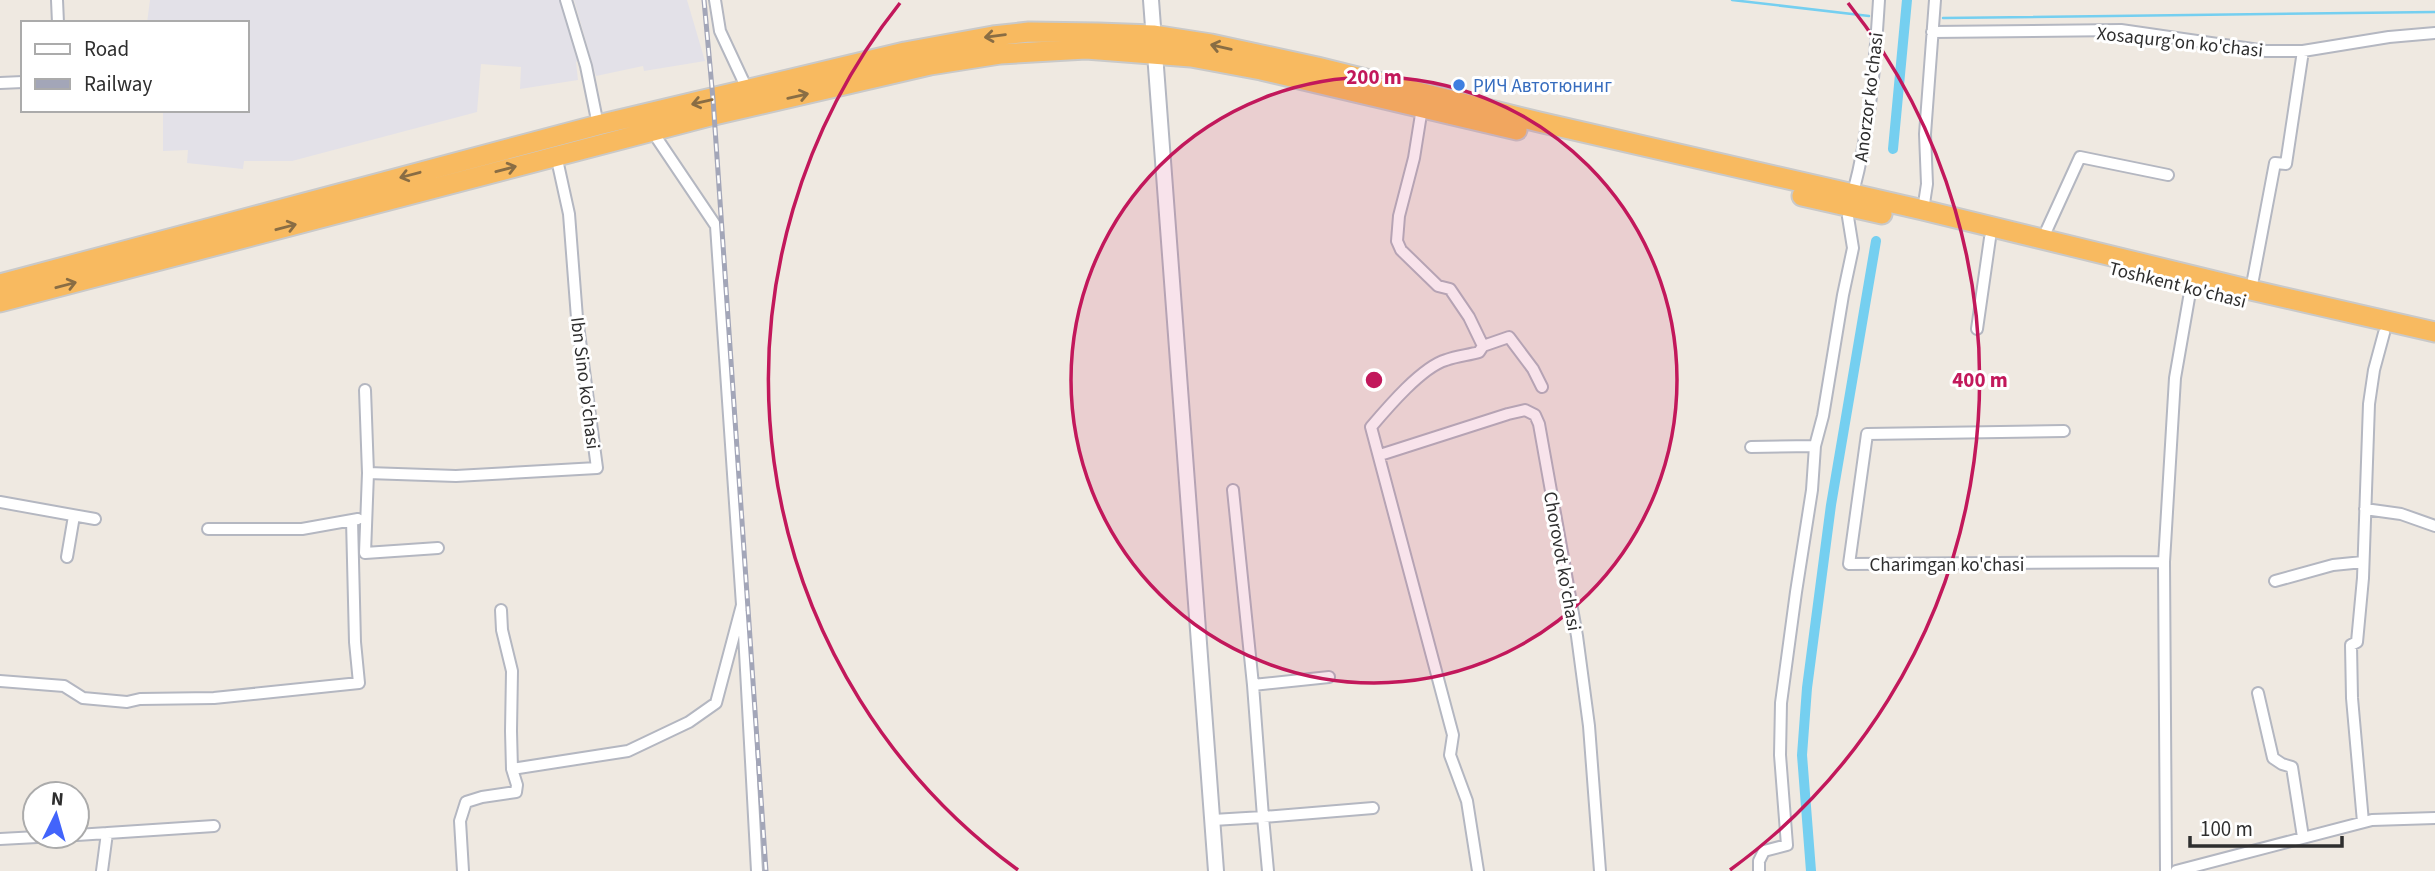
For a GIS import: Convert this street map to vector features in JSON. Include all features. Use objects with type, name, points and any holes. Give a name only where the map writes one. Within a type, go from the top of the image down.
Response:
[{"type":"highway","points":[[0,302],[463,171],[598,125],[905,52],[1029,32],[1153,44],[1191,57],[1261,70],[1422,108],[1922,216]]},
{"type":"highway","points":[[0,284],[463,171],[556,155],[930,65],[989,56],[1153,44],[1211,44],[1317,67],[1852,200]]},
{"type":"highway","name":"Toshkent ko'chasi","points":[[1922,216],[1990,238],[2192,281],[2251,290],[2435,332]]},
{"type":"highway","name":"Toshkent ko'chasi","points":[[1922,216],[2043,238],[2384,333],[2435,344]]},
{"type":"street","points":[[57,0],[58,21]]},
{"type":"street","points":[[566,0],[586,66],[598,125]]},
{"type":"street","points":[[715,0],[720,32],[748,91]]},
{"type":"street","points":[[1151,0],[1216,871]]},
{"type":"street","name":"Anorzor ko'chasi","points":[[1815,446],[1823,416],[1853,248],[1848,217],[1862,157],[1874,84],[1879,0]]},
{"type":"street","points":[[1922,216],[1927,184],[1926,134],[1936,0]]},
{"type":"street","name":"Xosaqurg'on ko'chasi","points":[[1932,32],[2121,30],[2266,51],[2303,51],[2389,37],[2435,33]]},
{"type":"street","points":[[2251,290],[2275,163],[2286,164],[2303,51]]},
{"type":"street","points":[[0,83],[21,82]]},
{"type":"street","points":[[1422,108],[1414,158],[1399,216],[1397,241],[1401,250],[1438,286],[1450,289],[1469,317],[1483,346]]},
{"type":"street","points":[[652,131],[716,226],[757,871]]},
{"type":"street","name":"Ibn Sino ko'chasi","points":[[368,473],[456,477],[597,468],[577,318],[569,214],[556,155]]},
{"type":"street","points":[[2043,238],[2080,157],[2168,175]]},
{"type":"street","points":[[1977,329],[1990,238]]},
{"type":"street","points":[[2166,871],[2164,562],[2175,378],[2192,281]]},
{"type":"street","points":[[2362,822],[2351,645],[2357,642],[2363,562],[2369,404],[2374,370],[2384,333]]},
{"type":"street","points":[[1478,871],[1467,801],[1450,755],[1453,735],[1371,427],[1395,398],[1434,366],[1446,360],[1479,352],[1483,346],[1509,337],[1533,369],[1542,387]]},
{"type":"street","points":[[365,390],[368,473],[365,553],[438,548]]},
{"type":"street","name":"Chorovot ko'chasi","points":[[1380,455],[1508,414],[1525,410],[1535,415],[1577,636],[1589,726],[1600,871]]},
{"type":"street","name":"Charimgan ko'chasi","points":[[2064,431],[1867,434],[1849,564],[2164,562]]},
{"type":"street","points":[[1751,447],[1815,446],[1812,490],[1782,703],[1780,755],[1787,845],[1765,851],[1759,860],[1759,871]]},
{"type":"street","points":[[1233,490],[1268,871]]},
{"type":"street","points":[[0,502],[95,519]]},
{"type":"street","points":[[2365,509],[2400,514],[2435,526]]},
{"type":"street","points":[[67,557],[74,516]]},
{"type":"street","points":[[208,529],[302,528],[366,518]]},
{"type":"street","points":[[0,681],[64,686],[83,698],[127,702],[140,699],[214,698],[359,683],[352,520]]},
{"type":"street","points":[[2275,581],[2333,565],[2363,562]]},
{"type":"street","points":[[512,769],[628,751],[689,722],[716,703],[742,605]]},
{"type":"street","points":[[463,871],[460,821],[467,802],[516,792],[517,785],[512,769],[512,671],[502,630],[501,610]]},
{"type":"street","points":[[1253,685],[1329,677]]},
{"type":"street","points":[[2258,693],[2273,758],[2292,767],[2303,837]]},
{"type":"street","points":[[1213,820],[1373,808]]},
{"type":"street","points":[[2176,871],[2362,822],[2435,818]]},
{"type":"street","points":[[91,834],[214,826]]},
{"type":"street","points":[[102,871],[107,833]]},
{"type":"street","points":[[0,839],[21,838]]},
{"type":"shaded area","points":[[150,0],[562,0],[581,58],[576,62],[578,80],[520,89],[521,67],[481,64],[477,112],[292,161],[244,161],[243,169],[187,163],[188,150],[163,151],[163,112],[248,112],[248,21],[147,21]]},
{"type":"shaded area","points":[[574,0],[687,0],[705,61],[644,71],[643,66],[596,76]]},
{"type":"waterway","points":[[1732,0],[1869,16]]},
{"type":"waterway","points":[[1893,149],[1907,0]]},
{"type":"waterway","points":[[1943,18],[2435,12]]},
{"type":"waterway","points":[[1811,871],[1802,755],[1807,688],[1831,505],[1876,241]]},
{"type":"railway","points":[[704,0],[766,871]]},
{"type":"place","name":"РИЧ Автотюнинг","points":[[1459,85]]}]
